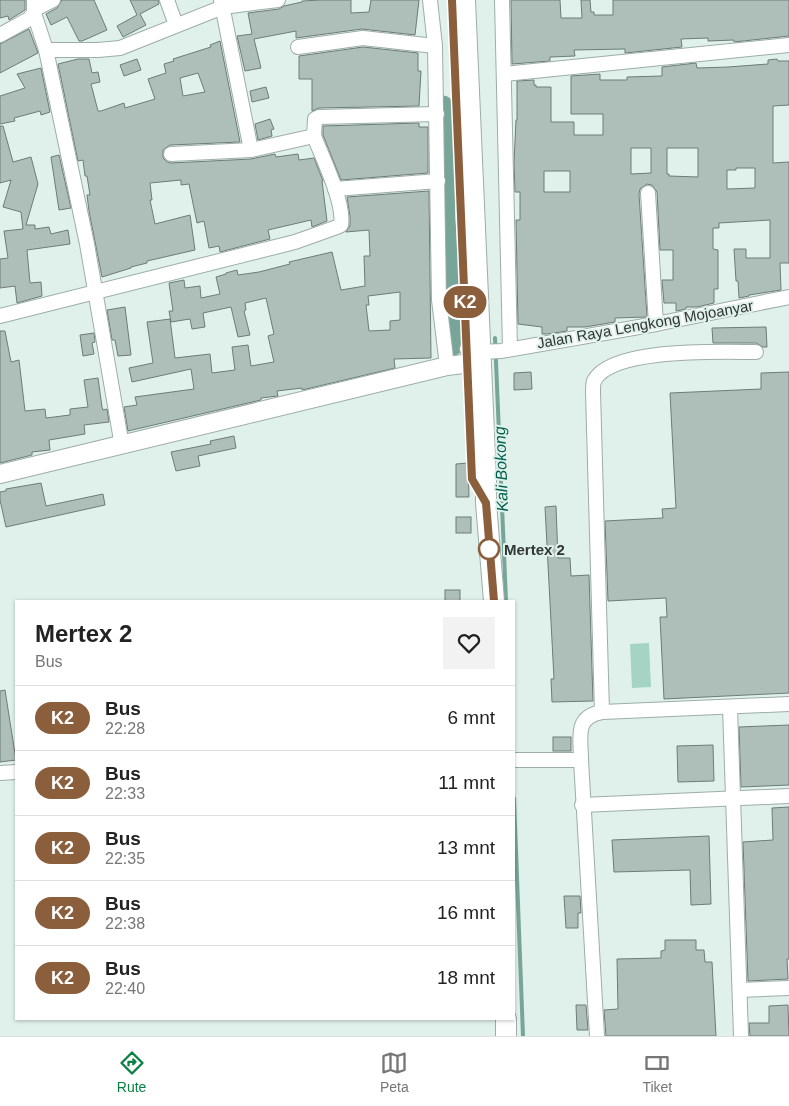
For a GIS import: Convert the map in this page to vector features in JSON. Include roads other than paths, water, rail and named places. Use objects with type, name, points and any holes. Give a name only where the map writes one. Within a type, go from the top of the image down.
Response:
[{"type":"highway","points":[[452,0],[471,358],[486,479],[486,503],[494,600]]},
{"type":"highway","points":[[465,0],[471,358]]},
{"type":"highway","points":[[506,1020],[506,1036]]},
{"type":"main road","points":[[0,474],[122,446],[471,358]]},
{"type":"street","points":[[0,35],[29,19],[34,7],[53,0]]},
{"type":"street","points":[[167,0],[176,25]]},
{"type":"street","points":[[46,50],[120,48],[222,4],[278,0]]},
{"type":"street","points":[[430,0],[435,46],[440,300],[471,358]]},
{"type":"street","points":[[502,0],[505,350]]},
{"type":"street","points":[[222,4],[251,150]]},
{"type":"street","points":[[34,7],[46,50],[88,244],[122,446]]},
{"type":"street","points":[[298,47],[363,38],[435,46]]},
{"type":"street","points":[[504,74],[789,46]]},
{"type":"street","points":[[0,316],[295,242],[338,227],[341,225],[342,217],[335,189],[314,136],[315,119],[320,116],[437,114]]},
{"type":"street","points":[[171,154],[251,150],[314,136]]},
{"type":"street","points":[[335,189],[438,181]]},
{"type":"street","points":[[648,193],[656,324]]},
{"type":"street","name":"Jalan Raya Lengkong Mojoanyar","points":[[471,358],[789,297]]},
{"type":"street","points":[[602,712],[592,392],[594,381],[603,372],[622,362],[648,356],[672,353],[756,352]]},
{"type":"street","points":[[597,1036],[582,806],[581,760],[583,722],[592,714],[602,712],[789,704]]},
{"type":"street","points":[[730,707],[741,1036]]},
{"type":"street","points":[[515,760],[581,760]]},
{"type":"street","points":[[0,773],[15,772]]},
{"type":"street","points":[[582,806],[789,796]]},
{"type":"street","points":[[740,990],[789,988]]},
{"type":"waterway","name":"Kali Bokong","points":[[443,106],[445,219],[453,345]]},
{"type":"waterway","name":"Kali Bokong","points":[[495,338],[506,600]]},
{"type":"waterway","name":"Kali Bokong","points":[[515,824],[523,1036]]},
{"type":"place","name":"Mertex 2","points":[[489,549]]}]
